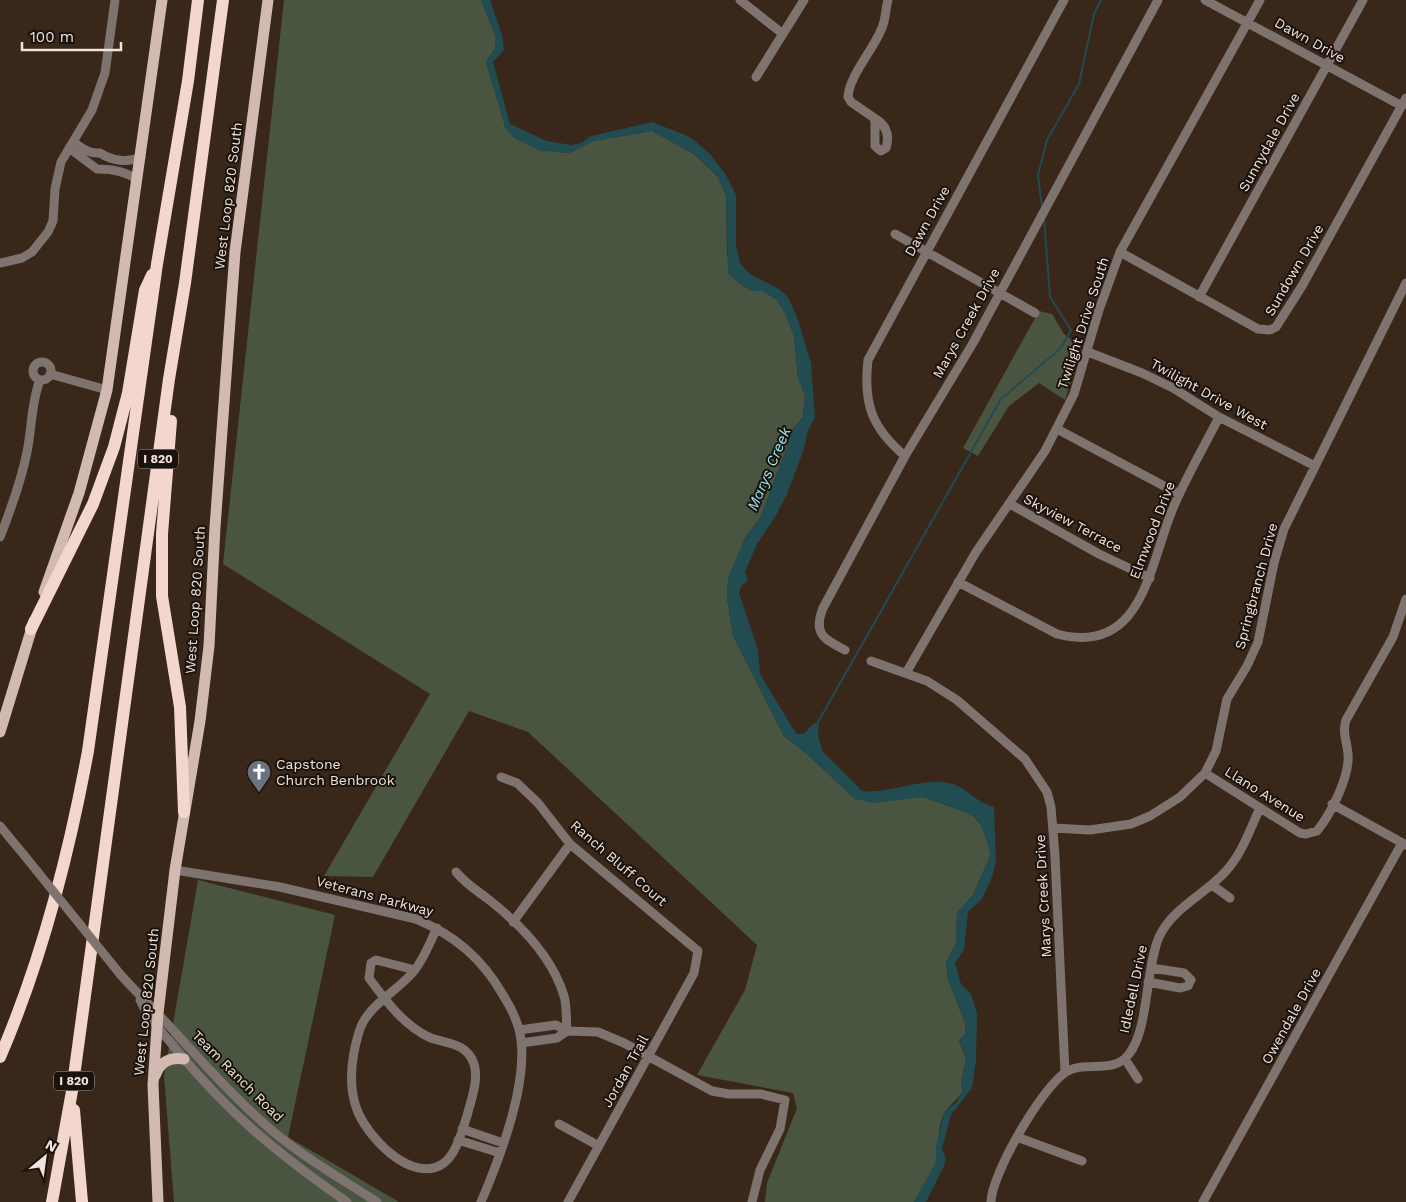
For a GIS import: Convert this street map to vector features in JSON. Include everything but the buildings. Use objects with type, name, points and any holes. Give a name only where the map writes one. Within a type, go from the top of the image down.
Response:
[{"type":"highway","name":"I 820","points":[[0,1057],[37,958],[79,800],[107,627],[157,264],[188,80],[198,0]]},
{"type":"highway","name":"I 820","points":[[52,1202],[72,1091],[169,378],[185,283],[223,0]]},
{"type":"highway","points":[[31,629],[93,504],[111,456],[128,393],[145,290],[157,264]]},
{"type":"highway","points":[[169,378],[173,399],[162,534],[162,596],[180,707],[184,812]]},
{"type":"highway","points":[[72,1091],[82,1202]]},
{"type":"main road","points":[[0,732],[31,629],[79,493],[107,390],[142,156],[162,0]]},
{"type":"main road","name":"West Loop 820 South","points":[[158,1202],[153,1085],[158,1013],[175,870],[200,721],[209,646],[215,528],[235,252],[268,0]]},
{"type":"main road","points":[[153,1085],[161,1064],[171,1058],[184,1059]]},
{"type":"street","points":[[107,0],[112,10]]},
{"type":"street","points":[[0,263],[22,258],[32,252],[48,232],[54,213],[57,173],[92,110],[105,73],[114,0]]},
{"type":"street","points":[[740,0],[783,34]]},
{"type":"street","points":[[756,77],[804,0]]},
{"type":"street","points":[[875,119],[851,102],[848,97],[848,91],[885,23],[888,0]]},
{"type":"street","name":"Dawn Drive","points":[[905,456],[880,431],[874,421],[870,408],[866,373],[871,352],[1064,0]]},
{"type":"street","name":"Marys Creek Drive","points":[[845,650],[825,638],[819,629],[818,622],[831,592],[905,456],[973,343],[1158,0]]},
{"type":"street","name":"Dawn Drive","points":[[1205,0],[1327,65],[1404,102]]},
{"type":"street","name":"Twilight Drive South","points":[[906,673],[976,552],[1045,451],[1057,429],[1074,394],[1099,310],[1120,252],[1260,0]]},
{"type":"street","name":"Sunnydale Drive","points":[[1199,297],[1363,0]]},
{"type":"street","name":"Sundown Drive","points":[[1120,252],[1258,329],[1270,330],[1281,323],[1404,102]]},
{"type":"street","points":[[71,145],[91,158],[93,167],[127,173],[138,180]]},
{"type":"street","points":[[91,158],[100,153],[105,157],[129,161],[142,156]]},
{"type":"street","points":[[103,168],[105,157]]},
{"type":"street","points":[[895,234],[1035,313]]},
{"type":"street","name":"Springbranch Drive","points":[[1053,828],[1090,830],[1131,824],[1168,806],[1205,773],[1216,751],[1227,699],[1248,666],[1258,642],[1274,563],[1284,529],[1406,283]]},
{"type":"street","name":"Twilight Drive West","points":[[1088,352],[1158,380],[1219,417],[1315,466]]},
{"type":"street","points":[[46,358],[50,367],[50,374],[46,379],[40,380],[34,375],[34,368],[46,358]]},
{"type":"street","points":[[50,374],[107,390]]},
{"type":"street","points":[[0,537],[20,482],[27,451],[35,393],[40,380]]},
{"type":"street","name":"Elmwood Drive","points":[[958,582],[1057,634],[1080,638],[1109,631],[1121,624],[1129,616],[1150,578],[1179,494],[1219,417]]},
{"type":"street","points":[[1057,429],[1179,494]]},
{"type":"street","name":"Skyview Terrace","points":[[1010,504],[1100,554],[1150,578]]},
{"type":"street","points":[[1404,844],[1332,804],[1345,782],[1348,770],[1348,753],[1343,729],[1346,720],[1393,637],[1406,599]]},
{"type":"street","name":"Marys Creek Drive","points":[[870,661],[927,681],[950,695],[1024,759],[1047,792],[1052,807],[1065,1072]]},
{"type":"street","name":"Llano Avenue","points":[[1205,773],[1300,833],[1311,834],[1322,825],[1332,804]]},
{"type":"street","name":"Ranch Bluff Court","points":[[501,777],[517,783],[528,792],[570,844],[698,951]]},
{"type":"street","name":"Idledell Drive","points":[[1125,1059],[1132,1050],[1142,1025],[1151,968],[1156,946],[1164,927],[1212,885],[1234,860],[1260,808]]},
{"type":"street","name":"Team Ranch Road","points":[[0,826],[137,995],[158,1013],[197,1057],[250,1110],[294,1147],[377,1202]]},
{"type":"street","points":[[512,922],[570,844]]},
{"type":"street","name":"Owendale Drive","points":[[1203,1202],[1404,844]]},
{"type":"street","name":"Veterans Parkway","points":[[175,870],[316,894],[416,919],[437,928],[460,942],[479,960],[492,976],[518,1021],[521,1042],[517,1092],[500,1153],[481,1202]]},
{"type":"street","points":[[456,872],[469,887],[488,899],[532,940],[555,974],[565,998],[566,1031]]},
{"type":"street","points":[[1212,885],[1230,898]]},
{"type":"street","points":[[415,970],[372,961],[369,978],[385,998],[412,1029],[433,1038],[454,1043],[469,1054],[474,1066],[474,1090],[458,1140],[446,1161],[438,1166],[424,1168],[415,1167],[385,1150],[366,1130],[353,1098],[354,1055],[362,1023],[385,998],[415,970],[437,928]]},
{"type":"street","name":"Jordan Trail","points":[[568,1202],[650,1057],[694,973],[698,951]]},
{"type":"street","points":[[1148,982],[1180,988],[1188,986],[1191,980],[1184,973],[1151,968]]},
{"type":"street","name":"Team Ranch Road","points":[[137,995],[145,1011],[184,1059],[240,1120],[292,1164],[345,1201]]},
{"type":"street","points":[[520,1030],[556,1025],[566,1031]]},
{"type":"street","points":[[521,1042],[556,1038],[566,1031],[588,1030],[604,1034],[712,1091],[729,1094],[761,1094],[785,1100],[780,1129],[760,1170],[752,1202]]},
{"type":"street","points":[[991,1202],[995,1185],[1017,1137],[1046,1090],[1065,1072],[1076,1068],[1114,1065],[1125,1059],[1138,1079]]},
{"type":"street","points":[[240,1120],[250,1110]]},
{"type":"street","points":[[559,1124],[599,1146]]},
{"type":"street","points":[[462,1129],[503,1143]]},
{"type":"street","points":[[1017,1137],[1082,1161]]},
{"type":"street","points":[[458,1140],[500,1153]]},
{"type":"street","points":[[345,1201],[353,1186]]},
{"type":"green space","points":[[284,0],[481,0],[495,35],[495,49],[486,62],[506,129],[538,150],[569,153],[593,141],[652,131],[694,154],[717,176],[726,195],[727,255],[738,283],[752,291],[763,291],[777,300],[786,315],[794,336],[798,378],[805,395],[803,417],[790,432],[786,450],[760,518],[745,538],[728,579],[727,598],[733,636],[784,736],[808,755],[855,799],[924,797],[965,812],[974,817],[982,826],[991,854],[973,895],[957,913],[956,944],[946,963],[948,979],[965,1023],[966,1033],[959,1040],[966,1059],[961,1083],[963,1091],[942,1118],[935,1166],[914,1202],[765,1202],[767,1183],[797,1108],[793,1093],[697,1075],[745,990],[757,945],[528,732],[469,711],[373,877],[324,876],[430,694],[223,564]]},
{"type":"green space","points":[[1039,311],[1052,314],[1064,334],[1082,347],[1065,400],[1039,383],[1009,406],[978,456],[963,448]]},
{"type":"green space","points":[[198,880],[335,915],[288,1137],[399,1202],[174,1202],[164,1076]]},
{"type":"water","points":[[481,0],[490,0],[502,35],[504,50],[493,62],[510,124],[547,141],[571,145],[581,143],[591,136],[652,122],[690,137],[710,154],[726,175],[736,195],[736,246],[740,263],[750,274],[779,289],[788,297],[797,317],[811,363],[815,418],[808,430],[804,449],[787,494],[775,517],[757,544],[745,572],[748,580],[741,586],[739,593],[758,650],[760,674],[792,727],[797,734],[804,734],[814,723],[819,724],[818,736],[823,752],[862,791],[882,791],[922,783],[943,782],[957,786],[981,802],[994,807],[996,861],[992,877],[982,899],[968,912],[964,950],[955,963],[961,984],[971,994],[977,1013],[976,1060],[972,1088],[951,1115],[942,1149],[946,1158],[944,1166],[926,1202],[914,1202],[936,1162],[936,1148],[944,1112],[956,1103],[963,1091],[961,1083],[966,1059],[959,1039],[966,1033],[965,1023],[948,979],[946,963],[956,944],[957,912],[973,895],[991,854],[982,826],[974,817],[965,812],[924,797],[874,803],[855,799],[808,755],[784,736],[733,636],[727,598],[728,579],[745,538],[760,518],[786,450],[790,432],[803,417],[805,395],[798,378],[794,336],[786,315],[777,300],[763,291],[752,291],[738,283],[728,274],[726,195],[717,176],[694,154],[652,131],[593,141],[569,153],[538,150],[514,138],[506,129],[486,62],[495,49],[495,35]]},
{"type":"waterway","points":[[1042,207],[1038,175],[1047,140],[1079,84],[1094,14],[1101,0]]},
{"type":"waterway","points":[[817,724],[1001,399],[1061,348],[1071,330],[1050,297],[1044,219]]},
{"type":"place","name":"Capstone Church Benbrook","points":[[259,793]]},
{"type":"water label","name":"Marys Creek","points":[[769,469]]}]
